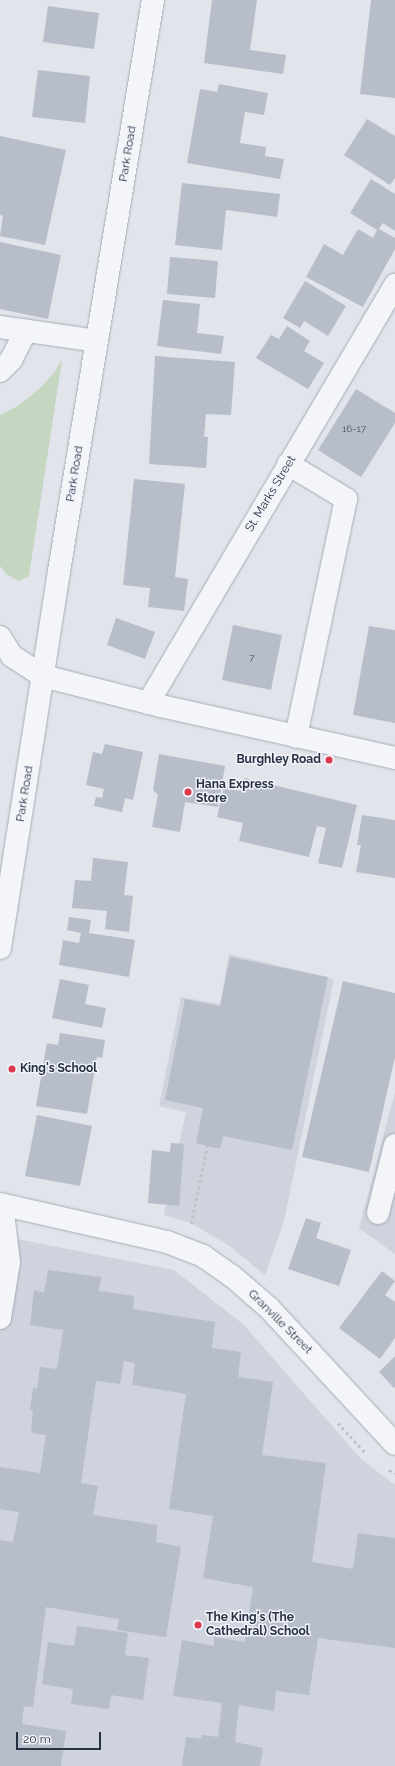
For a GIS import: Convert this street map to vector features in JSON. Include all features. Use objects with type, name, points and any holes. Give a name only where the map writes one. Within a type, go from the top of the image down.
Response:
[{"type":"street","name":"Park Road","points":[[0,948],[97,342],[154,0]]},
{"type":"street","name":"St. Marks Street","points":[[148,703],[395,285]]},
{"type":"street","points":[[0,327],[97,342]]},
{"type":"street","points":[[0,371],[10,360],[26,331]]},
{"type":"street","points":[[288,464],[346,499],[296,737]]},
{"type":"street","points":[[0,637],[12,656],[43,676],[148,703],[395,758]]},
{"type":"street","points":[[378,1213],[395,1145]]},
{"type":"street","points":[[0,1318],[9,1262],[1,1205]]},
{"type":"street","name":"Granville Street","points":[[1,1205],[166,1242],[203,1256],[232,1276],[269,1308],[395,1444]]},
{"type":"path","points":[[190,1228],[207,1146]]},
{"type":"shaded area","points":[[229,954],[334,979],[284,1221],[265,1275],[228,1245],[191,1223],[164,1215],[186,1112],[159,1106],[181,997],[220,1004]]},
{"type":"shaded area","points":[[395,1092],[395,1254],[359,1228]]},
{"type":"shaded area","name":"The King's (The Cathedral) School","points":[[12,1238],[174,1270],[244,1325],[361,1459],[395,1485],[395,1766],[0,1766],[0,1247]]},
{"type":"green space","points":[[62,360],[29,576],[19,581],[7,575],[0,566],[0,415],[18,406],[39,389],[53,374]]},
{"type":"building","points":[[212,0],[257,0],[250,50],[286,55],[283,74],[204,63]]},
{"type":"building","points":[[371,0],[395,0],[395,98],[360,94]]},
{"type":"building","points":[[48,6],[99,13],[94,49],[43,42]]},
{"type":"building","points":[[38,70],[90,76],[85,123],[32,117]]},
{"type":"building","points":[[219,84],[268,93],[264,115],[245,112],[240,143],[266,147],[265,156],[284,159],[280,179],[187,163],[200,89],[217,92]]},
{"type":"building","points":[[367,119],[395,136],[395,178],[390,185],[344,155]]},
{"type":"building","points":[[0,136],[66,150],[45,245],[0,236],[3,216],[0,215]]},
{"type":"building","points":[[371,179],[395,194],[395,231],[383,223],[379,229],[395,238],[395,249],[363,307],[306,277],[324,244],[343,255],[358,229],[373,238],[377,230],[350,213]]},
{"type":"building","points":[[182,183],[280,194],[277,217],[226,210],[222,250],[175,245]]},
{"type":"building","points":[[0,242],[61,255],[48,319],[0,309]]},
{"type":"building","points":[[170,257],[218,261],[215,298],[167,294]]},
{"type":"building","points":[[305,281],[346,306],[328,336],[304,321],[300,328],[283,318]]},
{"type":"building","points":[[163,300],[200,304],[197,333],[224,336],[221,354],[157,346]]},
{"type":"building","points":[[287,326],[310,341],[304,351],[324,363],[308,389],[256,358],[271,335],[279,339]]},
{"type":"building","points":[[155,356],[235,362],[231,415],[206,414],[204,437],[208,437],[206,468],[149,464]]},
{"type":"building","points":[[356,389],[395,413],[395,423],[361,477],[318,450]]},
{"type":"building","points":[[134,479],[185,484],[175,577],[188,579],[184,611],[148,607],[150,588],[123,585]]},
{"type":"building","points":[[116,618],[155,632],[145,659],[107,645]]},
{"type":"building","points":[[233,625],[282,635],[271,690],[222,680]]},
{"type":"building","points":[[369,626],[395,630],[395,723],[353,715]]},
{"type":"building","points":[[105,744],[143,752],[133,800],[125,798],[122,812],[94,806],[96,797],[102,798],[104,789],[86,785],[93,752],[102,754]]},
{"type":"building","name":"Hana Express Store","points":[[159,754],[225,766],[218,807],[185,802],[180,832],[152,827],[158,795],[153,790]]},
{"type":"building","points":[[244,778],[357,805],[342,868],[318,863],[326,828],[317,826],[309,857],[239,841],[243,823],[217,817],[224,787],[241,791]]},
{"type":"building","points":[[362,815],[395,820],[395,878],[356,872],[361,845],[357,845]]},
{"type":"building","points":[[93,858],[128,862],[124,895],[133,896],[129,932],[105,929],[107,911],[72,908],[75,880],[91,881]]},
{"type":"building","points":[[69,917],[91,920],[89,933],[135,940],[129,977],[59,965],[63,940],[79,943],[81,933],[67,930]]},
{"type":"building","points":[[230,957],[328,977],[292,1150],[223,1136],[220,1149],[196,1143],[203,1108],[165,1100],[185,999],[220,1006]]},
{"type":"building","points":[[60,979],[89,985],[85,1004],[106,1008],[102,1028],[52,1018]]},
{"type":"building","points":[[343,981],[395,993],[395,1057],[369,1172],[302,1157]]},
{"type":"building","points":[[60,1033],[105,1040],[102,1058],[97,1057],[87,1114],[36,1106],[47,1043],[58,1045]]},
{"type":"building","points":[[37,1115],[92,1126],[80,1186],[25,1176]]},
{"type":"building","points":[[171,1143],[184,1144],[179,1206],[148,1203],[152,1150],[170,1152]]},
{"type":"building","points":[[306,1218],[321,1223],[316,1238],[351,1250],[339,1286],[288,1269]]},
{"type":"building","points":[[48,1270],[101,1277],[99,1291],[134,1296],[133,1309],[215,1322],[212,1348],[241,1352],[238,1377],[273,1382],[262,1455],[326,1463],[312,1562],[353,1569],[358,1533],[395,1538],[395,1648],[318,1638],[309,1695],[276,1691],[274,1711],[239,1705],[235,1742],[263,1748],[260,1766],[182,1766],[186,1737],[201,1739],[202,1735],[218,1737],[222,1703],[173,1696],[182,1640],[214,1646],[214,1637],[245,1642],[253,1587],[203,1578],[213,1516],[169,1509],[186,1394],[132,1385],[135,1363],[124,1361],[120,1384],[96,1381],[81,1483],[98,1486],[93,1515],[157,1525],[156,1542],[181,1547],[166,1637],[117,1630],[119,1619],[46,1607],[33,1707],[24,1706],[22,1724],[66,1731],[61,1766],[0,1766],[0,1540],[13,1542],[19,1512],[0,1509],[0,1467],[40,1473],[46,1435],[31,1433],[33,1411],[30,1410],[33,1388],[37,1389],[40,1367],[57,1369],[63,1330],[30,1325],[34,1290],[44,1293]]},
{"type":"building","points":[[382,1271],[395,1281],[385,1295],[395,1302],[395,1338],[380,1359],[339,1328]]},
{"type":"building","points":[[395,1356],[395,1387],[394,1388],[379,1372]]},
{"type":"building","points":[[77,1626],[128,1633],[125,1655],[149,1658],[143,1700],[111,1695],[109,1709],[71,1704],[73,1689],[42,1684],[48,1642],[74,1646]]},
{"type":"place","name":"Burghley Road","points":[[329,760]]},
{"type":"place","name":"Hana Express Store","points":[[188,792]]},
{"type":"place","name":"King's School","points":[[12,1069]]},
{"type":"place","name":"The King's (The Cathedral) School","points":[[198,1625]]}]
